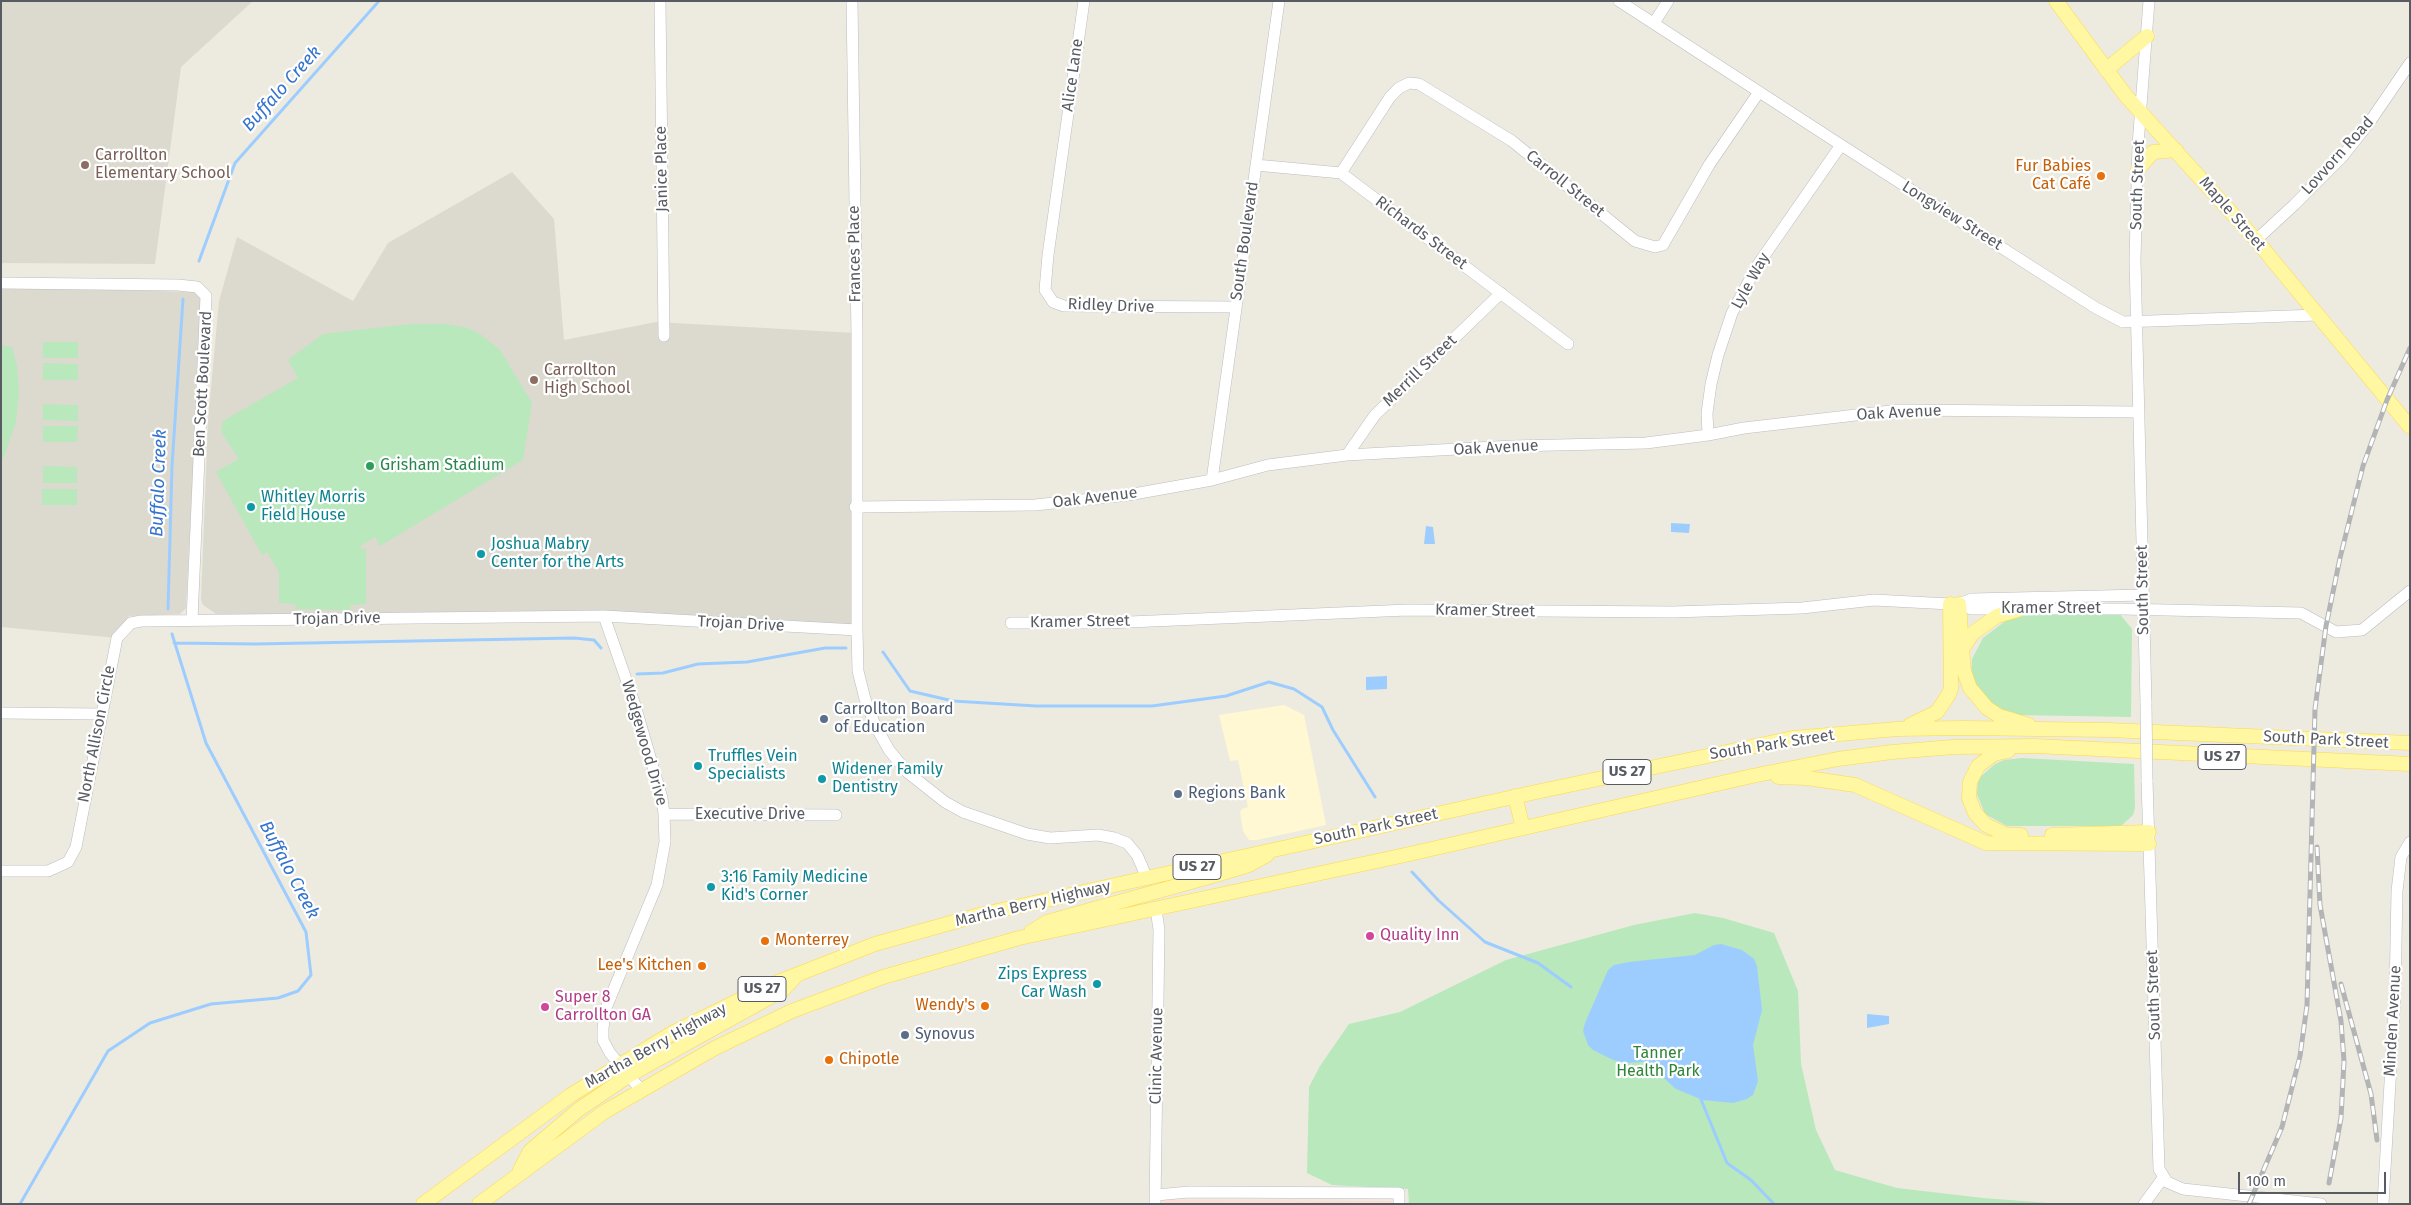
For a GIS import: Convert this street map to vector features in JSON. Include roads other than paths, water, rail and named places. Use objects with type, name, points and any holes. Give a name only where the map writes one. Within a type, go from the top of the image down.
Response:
[{"type":"main road","name":"Maple Street","points":[[2056,1],[2106,70],[2140,111],[2256,240],[2410,427]]},
{"type":"main road","points":[[2106,70],[2147,36]]},
{"type":"main road","points":[[2138,169],[2153,152],[2176,150]]},
{"type":"main road","points":[[1954,604],[1966,680],[1981,703],[1999,716],[2047,730]]},
{"type":"main road","points":[[1897,729],[1931,717],[1942,706],[1949,694],[1951,688],[1954,604]]},
{"type":"main road","points":[[1962,649],[1973,633],[1984,624],[1997,616],[2018,610]]},
{"type":"main road","name":"South Park Street","points":[[1147,878],[1515,796],[1793,738],[1897,729],[2108,730],[2410,743]]},
{"type":"main road","points":[[2035,746],[1994,754],[1985,759],[1973,774],[1969,798],[1975,813],[1986,826],[2000,833],[2015,836],[2149,838]]},
{"type":"main road","name":"South Park Street","points":[[1156,909],[1752,776],[1838,759],[1892,752],[1953,747],[2035,746],[2410,764]]},
{"type":"main road","points":[[1752,776],[1807,778],[1855,785],[1986,843],[2149,838]]},
{"type":"main road","points":[[1515,796],[1523,828]]},
{"type":"main road","points":[[1022,937],[1047,922],[1249,865],[1278,848]]},
{"type":"main road","points":[[1147,878],[1156,909]]},
{"type":"main road","name":"Martha Berry Highway","points":[[423,1204],[548,1110],[618,1065],[714,1012],[798,974],[875,944],[919,931],[979,915],[1147,878]]},
{"type":"main road","name":"Martha Berry Highway","points":[[479,1204],[568,1136],[641,1090],[716,1048],[792,1011],[883,977],[1022,937],[1156,909]]},
{"type":"main road","points":[[517,1175],[530,1151],[560,1124],[628,1076],[783,990],[798,974]]},
{"type":"street","name":"Janice Place","points":[[660,1],[664,336]]},
{"type":"street","name":"Frances Place","points":[[852,1],[857,337],[856,630]]},
{"type":"street","name":"Alice Lane","points":[[1063,149],[1084,1]]},
{"type":"street","name":"South Boulevard","points":[[1212,480],[1279,1]]},
{"type":"street","name":"Longview Street","points":[[1619,1],[1840,145],[2096,308],[2122,322],[2318,315]]},
{"type":"street","points":[[1654,23],[1668,1]]},
{"type":"street","name":"South Street","points":[[2149,1],[2140,111],[2135,260],[2157,1161],[2162,1178]]},
{"type":"street","name":"Lovvorn Road","points":[[2256,240],[2342,157],[2379,110],[2410,63]]},
{"type":"street","name":"Carroll Street","points":[[1341,173],[1390,98],[1399,88],[1409,83],[1419,84],[1512,141],[1635,241],[1655,248],[1663,245],[1709,165],[1759,92]]},
{"type":"street","name":"Lyle Way","points":[[1708,435],[1707,413],[1711,384],[1718,355],[1732,313],[1757,266],[1840,145]]},
{"type":"street","name":"Ridley Drive","points":[[1063,149],[1045,290],[1053,302],[1064,306],[1096,308],[1235,307]]},
{"type":"street","points":[[1256,165],[1341,173]]},
{"type":"street","name":"Richards Street","points":[[1341,173],[1568,344]]},
{"type":"street","name":"Ben Scott Boulevard","points":[[1,283],[178,285],[197,287],[206,296],[192,620]]},
{"type":"street","name":"Merrill Street","points":[[1347,455],[1375,415],[1501,293]]},
{"type":"street","name":"Oak Avenue","points":[[855,507],[1035,505],[1128,495],[1212,480],[1268,465],[1347,455],[1513,446],[1646,443],[1744,428],[1899,410],[2139,412]]},
{"type":"street","name":"Kramer Street","points":[[1010,623],[1106,623],[1408,610],[1683,612],[1802,608],[1874,600],[1954,604],[1971,609],[2143,609],[2301,613],[2336,632],[2362,630],[2410,591]]},
{"type":"street","name":"Kramer Street","points":[[1954,604],[1972,600],[2143,595]]},
{"type":"street","name":"Trojan Drive","points":[[192,620],[604,616],[856,630]]},
{"type":"street","name":"Wedgewood Drive","points":[[604,616],[640,722],[662,798],[664,814],[665,842],[657,885],[604,1018],[603,1040],[618,1065],[641,1090]]},
{"type":"street","name":"North Allison Circle","points":[[1,871],[48,872],[68,862],[76,847],[100,714],[119,634],[131,623],[141,621],[192,620]]},
{"type":"street","points":[[856,630],[858,671],[865,699],[875,725],[889,750],[907,772],[929,792],[963,812],[1027,834],[1050,838],[1098,835],[1114,838],[1127,844],[1137,855],[1147,878]]},
{"type":"street","points":[[1,714],[100,714]]},
{"type":"street","name":"Executive Drive","points":[[664,814],[836,815]]},
{"type":"street","name":"Minden Avenue","points":[[2383,1204],[2394,996],[2397,891],[2401,857],[2410,842]]},
{"type":"street","name":"Clinic Avenue","points":[[1156,909],[1158,930],[1156,1199]]},
{"type":"street","points":[[2144,1204],[2162,1178],[2173,1186],[2183,1189],[2272,1201],[2321,1204]]},
{"type":"street","points":[[1156,1199],[1189,1192],[1399,1193],[1399,1204]]},
{"type":"water","points":[[1671,523],[1690,524],[1689,533],[1671,532]]},
{"type":"water","points":[[1426,526],[1433,527],[1435,544],[1424,544]]},
{"type":"water","points":[[1387,676],[1387,689],[1366,690],[1366,677]]},
{"type":"water","points":[[1721,944],[1742,950],[1754,959],[1757,966],[1762,1010],[1753,1045],[1758,1081],[1753,1095],[1733,1103],[1703,1100],[1676,1089],[1648,1064],[1613,1060],[1593,1050],[1588,1045],[1583,1031],[1585,1023],[1608,970],[1614,965],[1695,955],[1714,945]]},
{"type":"water","points":[[1867,1014],[1889,1016],[1889,1024],[1867,1028]]},
{"type":"waterway","name":"Buffalo Creek","points":[[199,261],[235,163],[379,1]]},
{"type":"waterway","name":"Buffalo Creek","points":[[168,609],[172,466],[183,299]]},
{"type":"waterway","name":"Buffalo Creek","points":[[20,1204],[108,1051],[150,1023],[211,1004],[278,998],[298,991],[311,975],[306,932],[206,743],[172,634]]},
{"type":"waterway","points":[[174,643],[255,644],[574,638],[594,640],[601,648]]},
{"type":"waterway","points":[[637,674],[663,673],[698,664],[747,662],[825,648],[846,648]]},
{"type":"waterway","points":[[883,652],[910,691],[953,701],[1036,706],[1152,706],[1226,696],[1269,682],[1294,689],[1322,707],[1333,730],[1375,797]]},
{"type":"waterway","points":[[1412,872],[1438,900],[1485,942],[1538,963],[1571,987]]},
{"type":"waterway","points":[[1700,1097],[1727,1163],[1751,1180],[1774,1204]]},
{"type":"railway","points":[[2249,1204],[2282,1127],[2300,1056],[2307,1005],[2315,709],[2326,626],[2340,558],[2363,466],[2387,400],[2410,348]]},
{"type":"railway","points":[[2317,847],[2320,905],[2341,1021],[2344,1061],[2341,1118],[2329,1183]]},
{"type":"railway","points":[[2341,984],[2371,1094],[2377,1140]]},
{"type":"place","name":"Carrollton Elementary School","points":[[85,165]]},
{"type":"place","name":"Fur Babies Cat Café","points":[[2101,176]]},
{"type":"place","name":"Carrollton High School","points":[[534,380]]},
{"type":"place","name":"Grisham Stadium","points":[[370,466]]},
{"type":"place","name":"Whitley Morris Field House","points":[[251,507]]},
{"type":"place","name":"Joshua Mabry Center for the Arts","points":[[481,554]]},
{"type":"place","name":"Carrollton Board of Education","points":[[824,719]]},
{"type":"place","name":"Truffles Vein Specialists","points":[[698,766]]},
{"type":"place","name":"Widener Family Dentistry","points":[[822,779]]},
{"type":"place","name":"Regions Bank","points":[[1178,794]]},
{"type":"place","name":"3:16 Family Medicine Kid's Corner","points":[[711,887]]},
{"type":"place","name":"Quality Inn","points":[[1370,936]]},
{"type":"place","name":"Monterrey","points":[[765,941]]},
{"type":"place","name":"Lee's Kitchen","points":[[702,966]]},
{"type":"place","name":"Zips Express Car Wash","points":[[1097,984]]},
{"type":"place","name":"Wendy's","points":[[985,1006]]},
{"type":"place","name":"Super 8 Carrollton GA","points":[[545,1007]]},
{"type":"place","name":"Synovus","points":[[905,1035]]},
{"type":"place","name":"Chipotle","points":[[829,1060]]},
{"type":"park label","name":"Tanner Health Park","points":[[1658,1063]]}]
